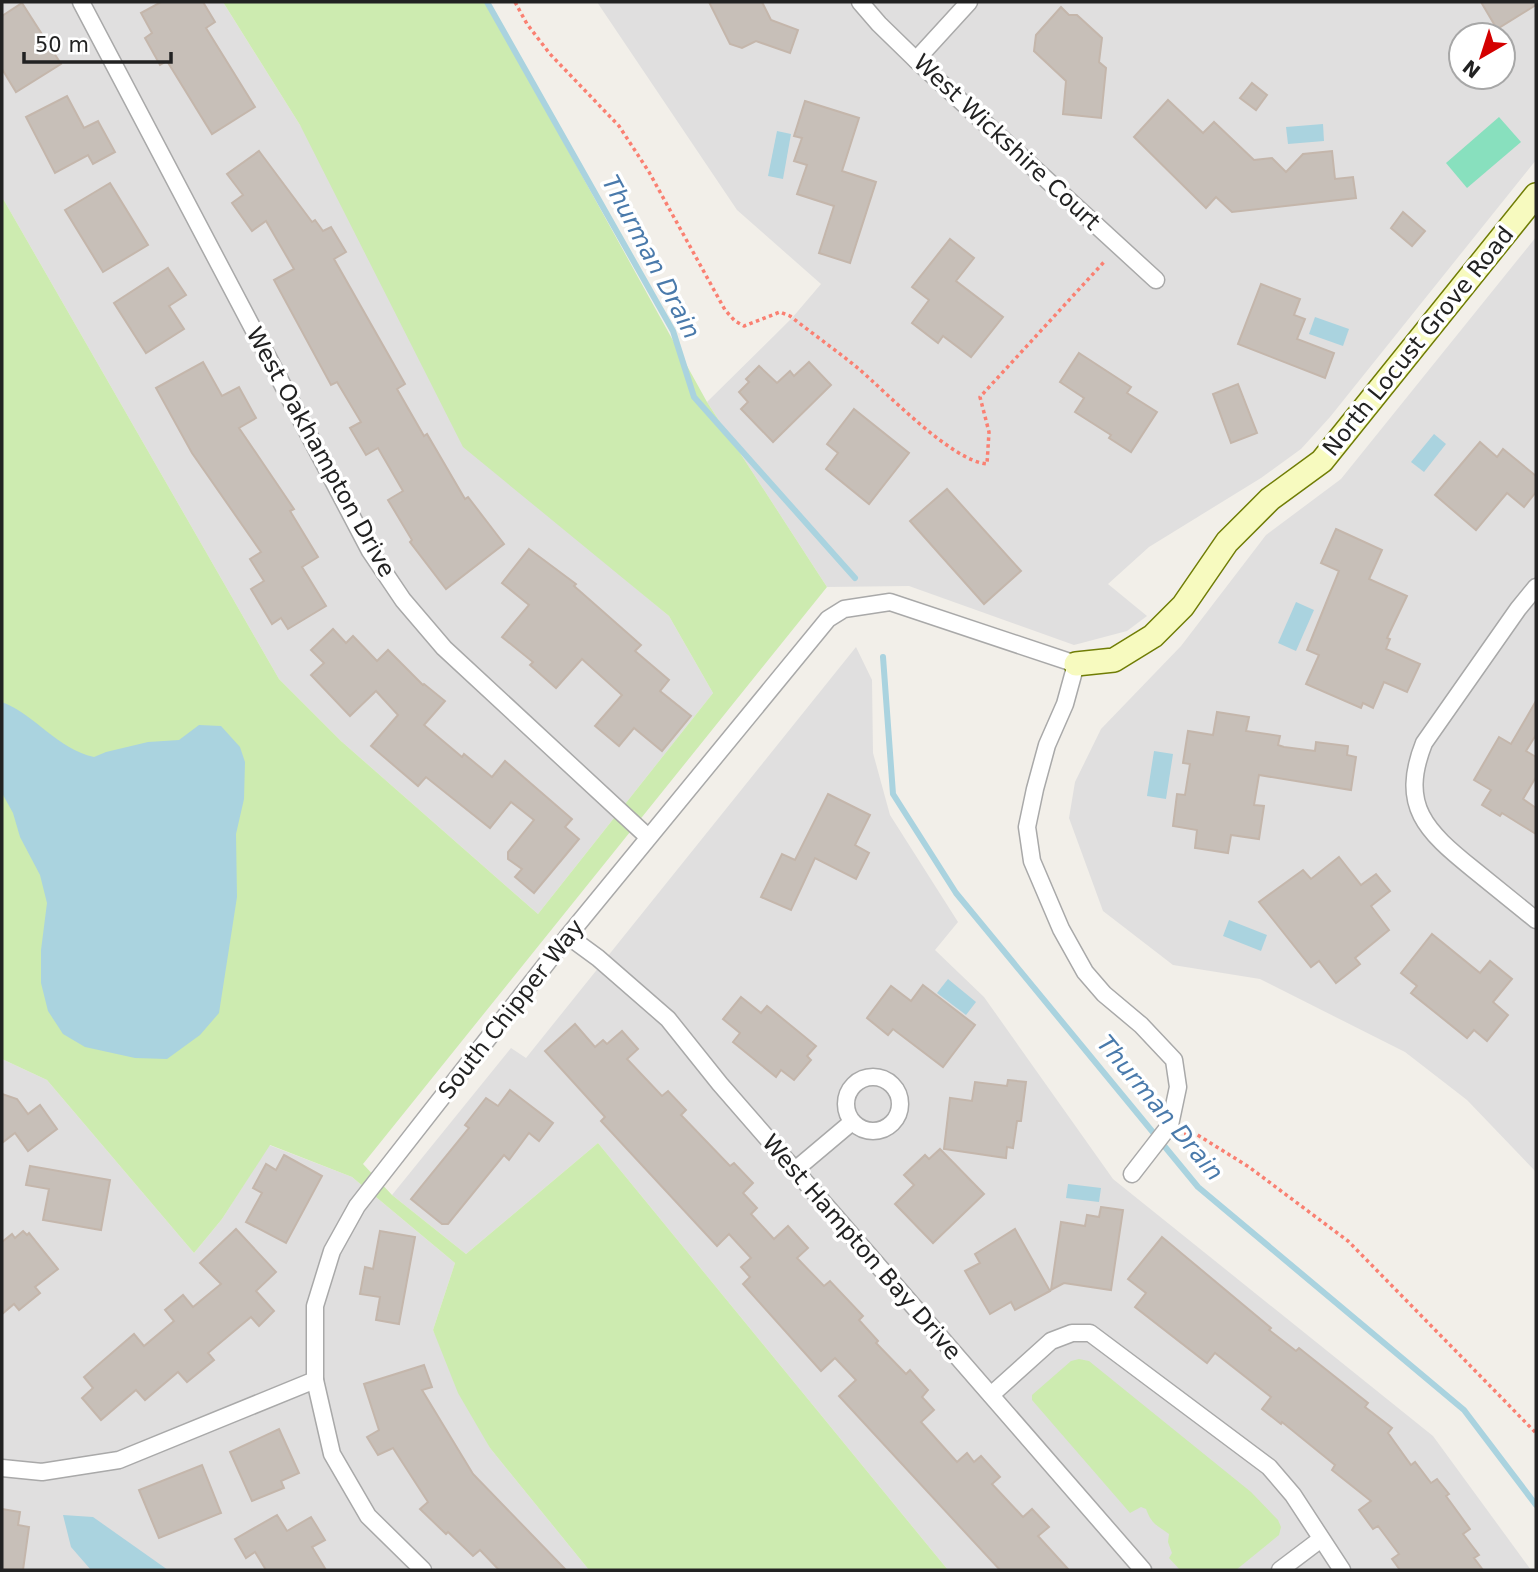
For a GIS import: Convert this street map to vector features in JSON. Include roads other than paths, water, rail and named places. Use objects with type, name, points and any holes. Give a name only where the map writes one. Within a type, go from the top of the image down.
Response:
[{"type":"street","name":"West Oakhampton Drive","points":[[81,2],[377,561],[403,600],[444,648],[648,837]]},
{"type":"street","name":"West Wickshire Court","points":[[860,2],[916,60],[1157,280]]},
{"type":"street","points":[[916,60],[970,2]]},
{"type":"street","name":"North Locust Grove Road","points":[[1076,664],[1114,660],[1153,636],[1183,606],[1227,542],[1270,499],[1322,461],[1536,195]]},
{"type":"street","points":[[1536,587],[1424,743],[1416,764],[1414,787],[1418,809],[1429,829],[1444,846],[1536,920]]},
{"type":"street","name":"South Chipper Way","points":[[422,1570],[368,1516],[332,1454],[315,1380],[315,1306],[332,1251],[365,1195],[568,936],[828,619],[844,609],[890,602],[1076,664]]},
{"type":"street","points":[[1076,664],[1065,704],[1047,745],[1027,827],[1032,862],[1060,929],[1084,972],[1104,995],[1142,1025],[1174,1060],[1178,1087],[1170,1125],[1132,1174]]},
{"type":"street","name":"West Hampton Bay Drive","points":[[568,936],[668,1018],[720,1084],[1143,1570]]},
{"type":"street","points":[[795,1170],[852,1122]]},
{"type":"street","points":[[991,1395],[1051,1341],[1072,1333],[1090,1333],[1269,1467],[1293,1494],[1342,1570]]},
{"type":"street","points":[[2,1468],[42,1472],[119,1460],[315,1380]]},
{"type":"street","points":[[1280,1570],[1321,1539]]},
{"type":"water","points":[[1323,124],[1324,141],[1288,144],[1286,127]]},
{"type":"water","points":[[777,131],[791,134],[783,179],[768,176]]},
{"type":"water","points":[[1315,317],[1349,329],[1343,346],[1309,334]]},
{"type":"water","points":[[1434,434],[1446,444],[1424,472],[1411,462]]},
{"type":"water","points":[[1296,602],[1314,610],[1296,651],[1278,643]]},
{"type":"water","points":[[2,702],[26,715],[69,747],[94,757],[148,742],[179,740],[199,725],[221,726],[240,747],[245,762],[244,799],[236,834],[237,897],[219,1013],[200,1035],[167,1059],[135,1058],[85,1047],[63,1034],[48,1011],[41,983],[41,950],[47,903],[40,875],[20,837],[13,813],[2,793]]},
{"type":"water","points":[[1154,751],[1173,754],[1166,799],[1147,796]]},
{"type":"water","points":[[1229,920],[1267,935],[1261,951],[1223,936]]},
{"type":"water","points":[[948,979],[976,1002],[966,1015],[937,993]]},
{"type":"water","points":[[1068,1184],[1101,1188],[1099,1202],[1066,1198]]},
{"type":"water","points":[[63,1515],[93,1517],[168,1570],[91,1570],[71,1547]]},
{"type":"waterway","name":"Thurman Drain","points":[[487,2],[673,331],[694,397],[855,578]]},
{"type":"waterway","name":"Thurman Drain","points":[[883,657],[893,794],[956,893],[1198,1187],[1464,1410],[1536,1505]]}]
